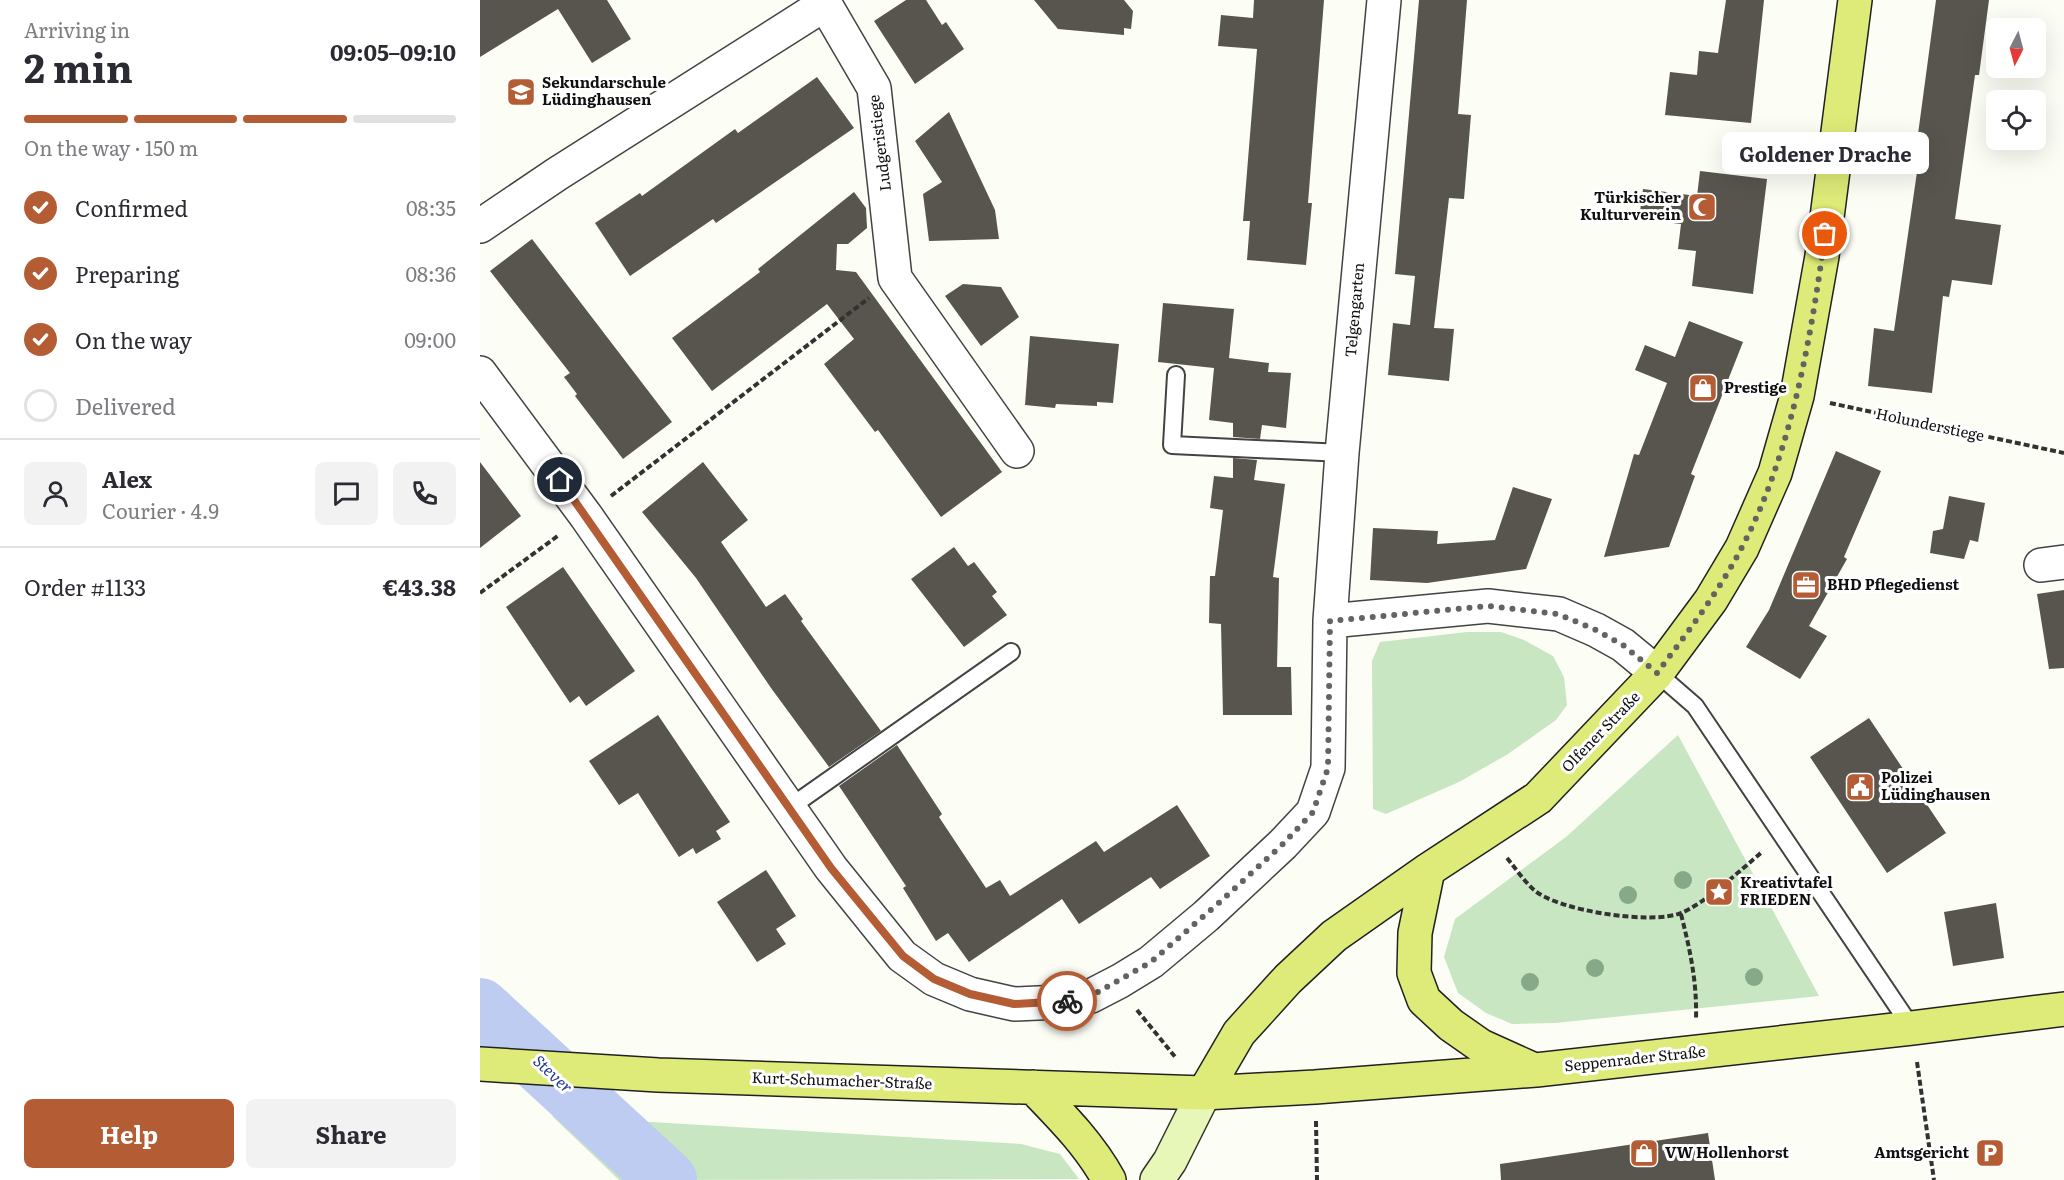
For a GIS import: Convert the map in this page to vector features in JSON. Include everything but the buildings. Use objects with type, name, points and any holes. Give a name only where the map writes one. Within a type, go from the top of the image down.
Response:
[{"type":"main road","name":"Olfener Straße","points":[[1204,1093],[1239,1033],[1288,979],[1334,936],[1428,870],[1538,798],[1657,673],[1711,600],[1742,548],[1774,474],[1797,396],[1822,256],[1855,0]]},
{"type":"main road","points":[[1428,870],[1415,943],[1414,973],[1424,1000],[1451,1025],[1481,1046],[1536,1070]]},
{"type":"main road","name":"Seppenrader Straße","points":[[1204,1093],[1536,1070],[2064,1009]]},
{"type":"main road","name":"Kurt-Schumacher-Straße","points":[[480,1064],[657,1075],[1204,1093]]},
{"type":"main road","points":[[1033,1087],[1085,1143],[1109,1180]]},
{"type":"street","name":"Telgengarten","points":[[480,372],[586,516],[831,868],[903,956],[934,979],[970,994],[1014,1004],[1060,1002],[1091,996],[1151,962],[1206,916],[1283,844],[1313,812],[1328,768],[1330,621],[1342,453],[1384,0]]},
{"type":"street","name":"Ludgeristiege","points":[[480,226],[557,174],[825,3],[874,88],[896,278],[1017,451]]},
{"type":"street","points":[[1330,621],[1488,606],[1558,614],[1596,630],[1623,645],[1657,673]]},
{"type":"street","points":[[1157,1180],[1170,1161],[1204,1093]]},
{"type":"lane","points":[[1176,375],[1172,445],[1342,453]]},
{"type":"lane","points":[[789,808],[1011,652]]},
{"type":"lane","points":[[1657,673],[1695,706],[1912,1028]]},
{"type":"path","points":[[480,593],[586,516],[896,278]]},
{"type":"path","name":"Holunderstiege","points":[[1797,396],[2064,453]]},
{"type":"path","points":[[1486,832],[1535,891],[1561,903],[1593,913],[1662,917],[1681,914],[1695,905],[1782,836]]},
{"type":"path","points":[[1681,914],[1692,959],[1696,988],[1695,1052]]},
{"type":"path","points":[[1120,981],[1139,1013],[1204,1093]]},
{"type":"path","points":[[1912,1028],[1934,1180]]},
{"type":"path","points":[[1315,1087],[1317,1180]]},
{"type":"green space","points":[[1467,632],[1501,632],[1524,640],[1553,656],[1564,677],[1567,705],[1556,720],[1508,754],[1459,782],[1386,814],[1373,809],[1372,661],[1380,642]]},
{"type":"green space","points":[[1678,735],[1819,996],[1555,1023],[1512,1024],[1486,1013],[1458,993],[1444,957],[1455,919],[1566,837]]},
{"type":"green space","points":[[552,1116],[1021,1144],[1060,1154],[1079,1179],[619,1180]]},
{"type":"waterway","name":"Stever","points":[[480,1008],[667,1180]]},
{"type":"way so far","points":[[1067,1001],[1091,996],[1151,962],[1206,916],[1283,844],[1313,812],[1328,768],[1330,621],[1488,606],[1558,614],[1596,630],[1623,645],[1657,673],[1711,600],[1742,548],[1774,474],[1797,396],[1825,234]]},
{"type":"place","name":"Sekundarschule Lüdinghausen","points":[[521,92]]},
{"type":"place","name":"Türkischer Kulturverein","points":[[1702,207]]},
{"type":"place","name":"Goldener Drache","points":[[1825,234]]},
{"type":"place","name":"Prestige","points":[[1703,388]]},
{"type":"place","name":"BHD Pflegedienst","points":[[1806,585]]},
{"type":"place","name":"Polizei Lüdinghausen","points":[[1860,787]]},
{"type":"place","name":"Kreativtafel FRIEDEN","points":[[1719,892]]},
{"type":"place","name":"VW Hollenhorst","points":[[1644,1153]]},
{"type":"place","name":"Amtsgericht","points":[[1990,1153]]},
{"type":"route","points":[[560,480],[831,868],[903,956],[934,979],[970,994],[1014,1004],[1067,1001]]}]
